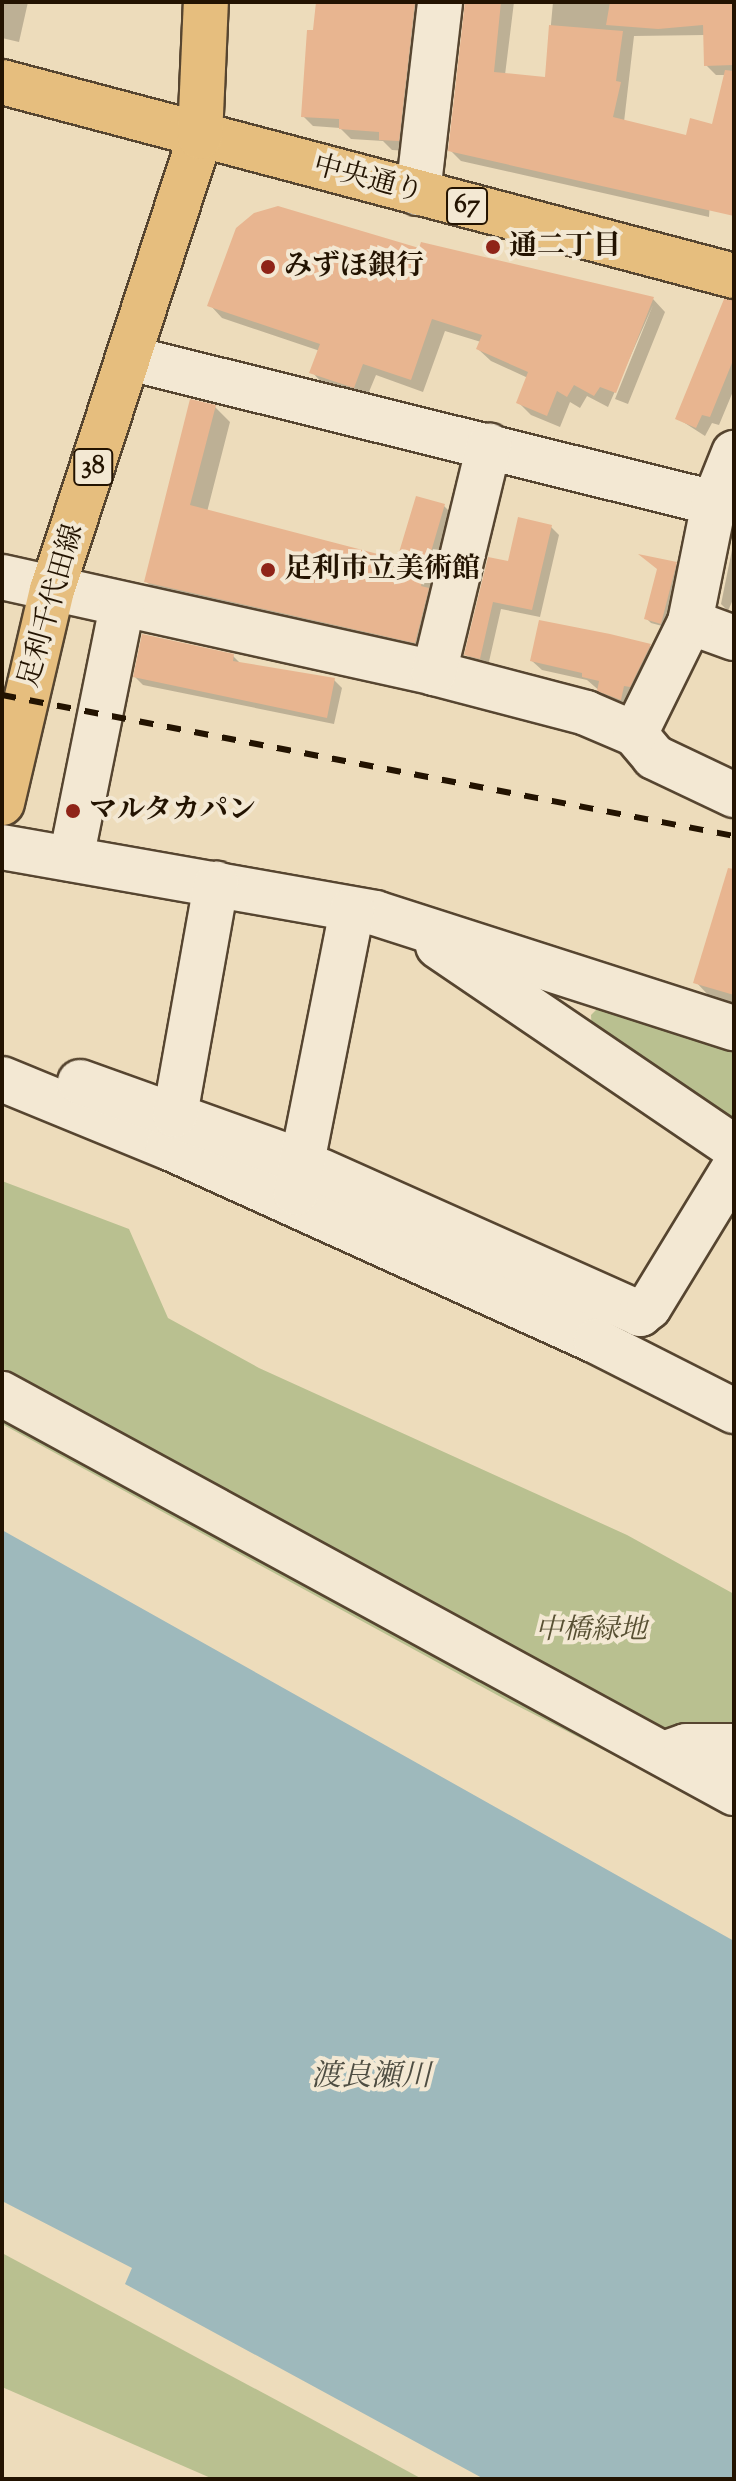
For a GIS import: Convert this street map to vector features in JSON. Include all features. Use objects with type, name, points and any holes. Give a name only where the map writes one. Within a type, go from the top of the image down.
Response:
[{"type":"main road","name":"足利千代田線","points":[[2,803],[8,741],[52,590],[200,137],[206,2]]},
{"type":"main road","name":"中央通り","points":[[2,82],[200,137],[734,276]]},
{"type":"street","points":[[418,193],[440,2]]},
{"type":"street","points":[[129,358],[714,503]]},
{"type":"street","points":[[434,673],[489,446]]},
{"type":"street","points":[[635,734],[690,622],[714,503],[734,453]]},
{"type":"street","points":[[2,577],[434,673],[586,713],[635,734],[654,757],[734,795]]},
{"type":"street","points":[[71,859],[122,605]]},
{"type":"street","points":[[690,622],[734,638]]},
{"type":"street","points":[[2,847],[351,909],[428,929],[734,1028]]},
{"type":"street","points":[[175,1115],[216,884]]},
{"type":"street","points":[[305,1164],[351,909]]},
{"type":"street","points":[[305,1164],[351,909]]},
{"type":"street","points":[[292,1205],[351,909]]},
{"type":"street","points":[[428,929],[439,948],[734,1147]]},
{"type":"street","points":[[554,1024],[557,1006],[575,975]]},
{"type":"street","points":[[2,1056],[175,1115],[305,1164],[640,1314],[649,1307],[734,1168]]},
{"type":"street","points":[[2,1079],[596,1341],[734,1411]]},
{"type":"street","points":[[2,1394],[666,1753],[734,1793]]},
{"type":"street","points":[[666,1753],[686,1746],[734,1746]]},
{"type":"green space","points":[[597,1009],[734,1053],[734,1128],[592,1030],[591,1015]]},
{"type":"green space","name":"中橋緑地","points":[[2,1181],[129,1229],[168,1318],[259,1368],[627,1535],[734,1594],[734,1817],[508,1701],[2,1424]]},
{"type":"green space","points":[[2,2253],[422,2479],[213,2479],[2,2387]]},
{"type":"water","name":"渡良瀬川","points":[[2,1530],[734,1941],[734,2479],[484,2479],[125,2284],[132,2268],[2,2201]]},
{"type":"building","points":[[316,2],[415,2],[399,141],[379,140],[379,132],[339,129],[339,119],[301,117],[307,30],[313,30]]},
{"type":"building","points":[[465,2],[501,2],[494,72],[545,77],[549,25],[623,31],[616,81],[621,82],[613,117],[686,135],[690,118],[712,124],[725,70],[734,71],[734,216],[448,151]]},
{"type":"building","points":[[610,2],[734,3],[734,65],[704,66],[703,25],[658,29],[606,25]]},
{"type":"building","points":[[278,206],[419,248],[421,242],[654,297],[616,393],[600,387],[594,396],[574,385],[567,397],[557,391],[547,416],[516,403],[528,372],[476,349],[482,335],[432,319],[411,380],[363,364],[354,388],[309,373],[320,344],[207,306],[236,228],[254,213]]},
{"type":"building","points":[[724,299],[734,300],[734,358],[710,417],[702,415],[696,428],[675,419]]},
{"type":"building","name":"足利市立美術館","points":[[190,399],[216,405],[190,505],[397,559],[416,496],[445,504],[421,586],[429,588],[415,643],[144,582]]},
{"type":"building","points":[[518,517],[552,525],[532,610],[493,602],[480,659],[464,655],[488,557],[508,561]]},
{"type":"building","points":[[638,554],[677,562],[661,624],[644,619],[657,569]]},
{"type":"building","points":[[539,620],[651,644],[630,687],[624,686],[621,700],[597,691],[599,681],[582,677],[582,673],[530,661]]},
{"type":"building","points":[[142,634],[234,654],[233,661],[335,678],[327,718],[133,677]]},
{"type":"building","points":[[728,868],[734,869],[734,995],[693,983]]},
{"type":"railway","points":[[2,695],[734,836]]},
{"type":"place","name":"通二丁目","points":[[493,247]]},
{"type":"place","name":"みずほ銀行","points":[[268,267]]},
{"type":"place","name":"足利市立美術館","points":[[268,570]]},
{"type":"place","name":"マルタカパン","points":[[73,811]]}]
